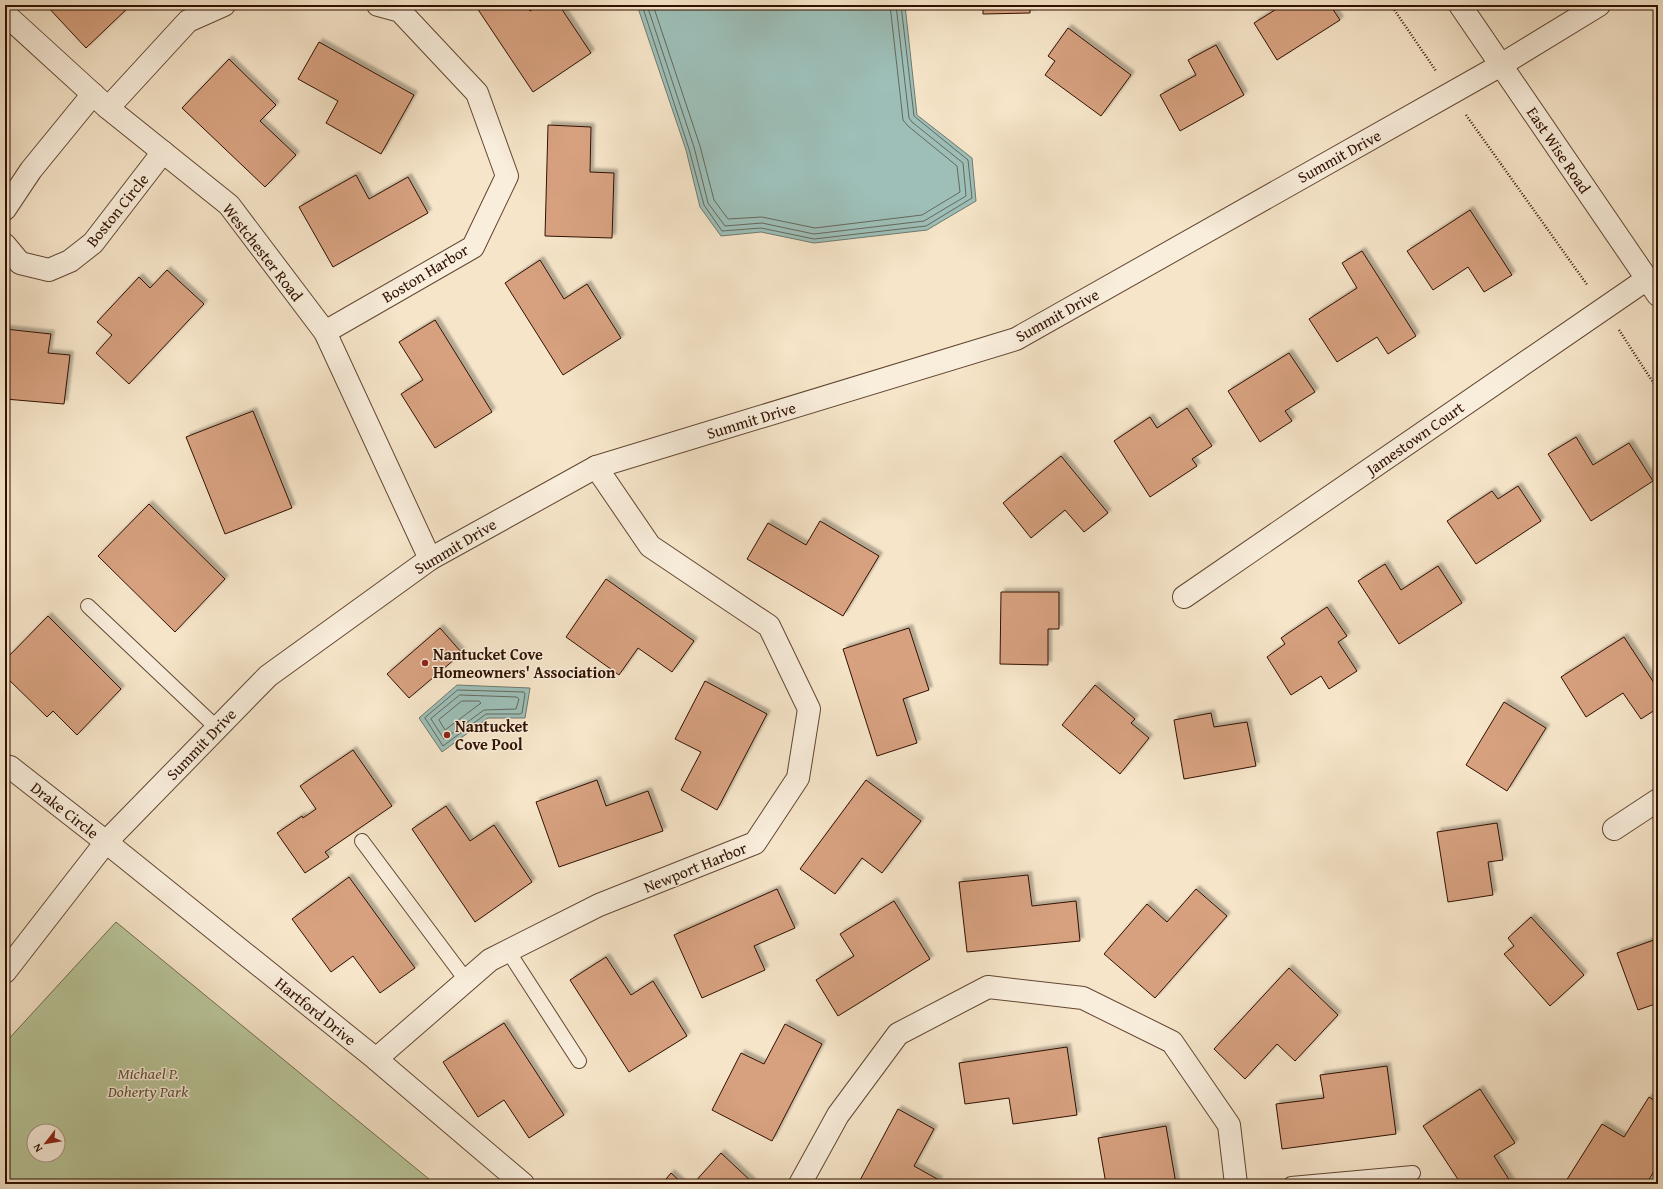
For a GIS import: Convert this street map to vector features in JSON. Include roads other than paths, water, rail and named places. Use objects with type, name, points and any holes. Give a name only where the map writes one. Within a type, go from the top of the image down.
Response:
[{"type":"street","name":"Boston Harbor","points":[[325,332],[473,247],[507,176],[477,93],[400,11],[378,5]]},
{"type":"street","name":"East Wise Road","points":[[1460,5],[1652,287]]},
{"type":"street","name":"Summit Drive","points":[[5,972],[106,842],[268,676],[430,559],[596,467],[1016,339],[1501,64],[1599,5]]},
{"type":"street","points":[[5,209],[31,170],[100,101],[188,21],[209,8]]},
{"type":"street","name":"Westchester Road","points":[[5,14],[100,101],[229,205],[325,332],[430,559]]},
{"type":"street","name":"Boston Circle","points":[[5,245],[20,264],[49,270],[70,260],[94,243],[164,152]]},
{"type":"street","name":"Jamestown Court","points":[[1184,597],[1604,308],[1652,287]]},
{"type":"street","name":"Newport Harbor","points":[[376,1059],[490,960],[599,905],[755,843],[798,778],[809,710],[768,626],[650,546],[596,467]]},
{"type":"street","name":"Drake Circle","points":[[5,766],[10,767],[106,842]]},
{"type":"street","points":[[1614,829],[1658,800]]},
{"type":"street","name":"Hartford Drive","points":[[106,842],[376,1059],[524,1184]]},
{"type":"street","points":[[800,1184],[838,1115],[898,1034],[988,987],[1083,998],[1172,1042],[1229,1125],[1236,1184]]},
{"type":"lane","points":[[88,606],[217,728]]},
{"type":"lane","points":[[362,841],[466,980]]},
{"type":"lane","points":[[508,951],[579,1061]]},
{"type":"lane","points":[[1291,1184],[1413,1173]]},
{"type":"water","points":[[637,5],[905,5],[917,115],[972,158],[976,201],[927,230],[814,243],[761,232],[721,236],[700,207],[686,150]]},
{"type":"water","name":"Nantucket Cove Pool","points":[[457,685],[530,688],[525,718],[488,718],[442,752],[419,718]]},
{"type":"place","name":"Nantucket Cove Homeowners' Association","points":[[425,663]]},
{"type":"place","name":"Nantucket Cove Pool","points":[[447,735]]},
{"type":"park label","name":"Michael P. Doherty Park","points":[[148,1082]]}]
